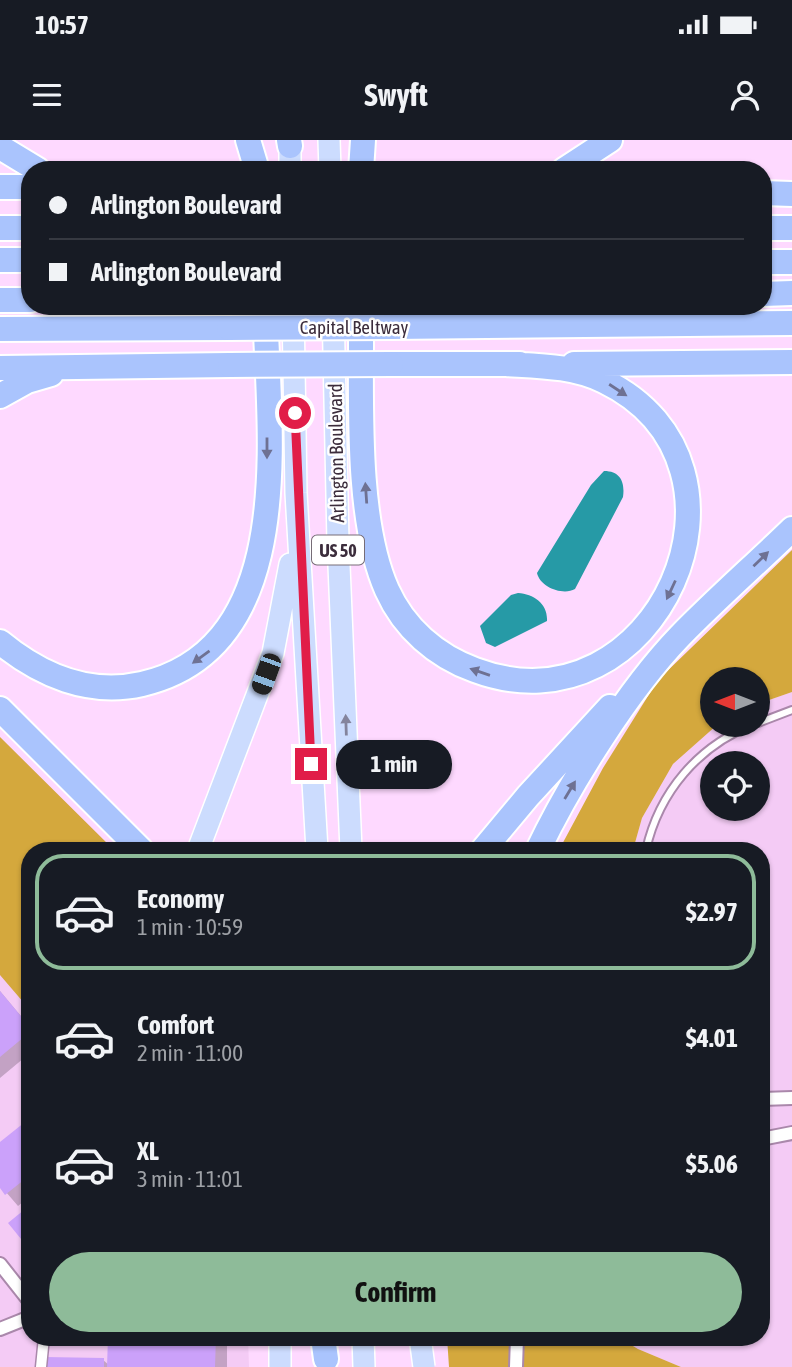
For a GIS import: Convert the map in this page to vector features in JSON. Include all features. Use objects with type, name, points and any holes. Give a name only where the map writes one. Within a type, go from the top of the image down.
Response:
[{"type":"highway","points":[[248,140],[254,161]]},
{"type":"highway","points":[[362,161],[363,140]]},
{"type":"highway","points":[[578,161],[610,140]]},
{"type":"highway","points":[[0,147],[23,161]]},
{"type":"highway","points":[[0,187],[21,187]]},
{"type":"highway","points":[[772,193],[792,194]]},
{"type":"highway","points":[[0,228],[21,228]]},
{"type":"highway","points":[[772,228],[792,228]]},
{"type":"highway","points":[[0,260],[21,260]]},
{"type":"highway","points":[[772,262],[792,262]]},
{"type":"highway","points":[[772,294],[792,293]]},
{"type":"highway","points":[[0,300],[21,300]]},
{"type":"highway","points":[[0,642],[26,662],[58,678],[107,688],[157,680],[183,669],[201,659],[229,630],[251,582],[265,517],[265,315]]},
{"type":"highway","points":[[361,315],[369,525],[387,589],[416,633],[457,663],[506,679],[549,679],[575,673],[620,653],[652,622],[666,601],[680,569],[686,544],[687,499],[682,473],[671,446],[658,426],[625,393],[581,373],[559,368],[506,364]]},
{"type":"highway","name":"Capital Beltway","points":[[0,329],[792,323]]},
{"type":"highway","points":[[0,368],[792,362]]},
{"type":"highway","points":[[0,396],[27,381],[86,368]]},
{"type":"highway","points":[[490,842],[574,745],[678,638],[792,529]]},
{"type":"highway","points":[[542,842],[596,749],[678,638]]},
{"type":"highway","points":[[0,709],[133,842]]},
{"type":"highway","points":[[424,1367],[428,1346]]},
{"type":"main road","points":[[329,140],[330,161]]},
{"type":"main road","name":"Arlington Boulevard","points":[[293,315],[296,492],[317,842]]},
{"type":"main road","name":"Arlington Boulevard","points":[[333,315],[338,542],[352,842]]},
{"type":"main road","points":[[201,842],[273,653],[289,581],[296,492]]},
{"type":"main road","points":[[280,1346],[280,1367]]},
{"type":"main road","points":[[363,1346],[364,1367]]},
{"type":"main road","points":[[422,1346],[424,1367]]},
{"type":"street","points":[[770,1099],[792,1098]]},
{"type":"street","points":[[770,1137],[792,1133]]},
{"type":"street","points":[[0,1264],[21,1291]]},
{"type":"street","points":[[0,1329],[21,1321]]},
{"type":"street","points":[[41,1367],[43,1346]]},
{"type":"street","points":[[516,1367],[517,1346]]},
{"type":"lane","points":[[770,719],[792,710]]},
{"type":"lane","points":[[648,842],[652,823],[684,770],[724,737]]},
{"type":"shaded area","points":[[604,471],[614,473],[621,479],[623,497],[575,589],[553,589],[539,578],[537,573],[591,485]]},
{"type":"shaded area","points":[[792,550],[792,692],[770,700],[770,667],[700,667],[700,737],[703,737],[673,764],[642,818],[635,842],[563,842],[603,768],[658,680]]},
{"type":"shaded area","points":[[518,593],[539,601],[547,615],[547,621],[495,647],[486,643],[480,626],[511,595]]},
{"type":"shaded area","points":[[792,692],[792,1367],[681,1367],[633,1346],[770,1346],[770,842],[635,842],[642,818],[673,764],[703,737],[770,737],[770,700]]},
{"type":"shaded area","points":[[0,737],[106,842],[21,842],[21,1000],[0,975]]},
{"type":"shaded area","points":[[0,809],[24,842],[21,842],[21,1346],[248,1346],[249,1367],[0,1367]]},
{"type":"shaded area","points":[[448,1346],[633,1346],[681,1367],[449,1367]]},
{"type":"building","points":[[0,991],[21,1016],[21,1040],[0,1057]]},
{"type":"building","points":[[21,1125],[21,1182],[5,1195],[0,1188],[0,1142]]},
{"type":"building","points":[[21,1212],[21,1239],[8,1223]]},
{"type":"building","points":[[108,1346],[216,1346],[215,1367],[107,1367]]},
{"type":"building","points":[[45,1357],[104,1358],[104,1367],[45,1367]]},
{"type":"route","points":[[295,413],[296,492],[311,764]]}]
